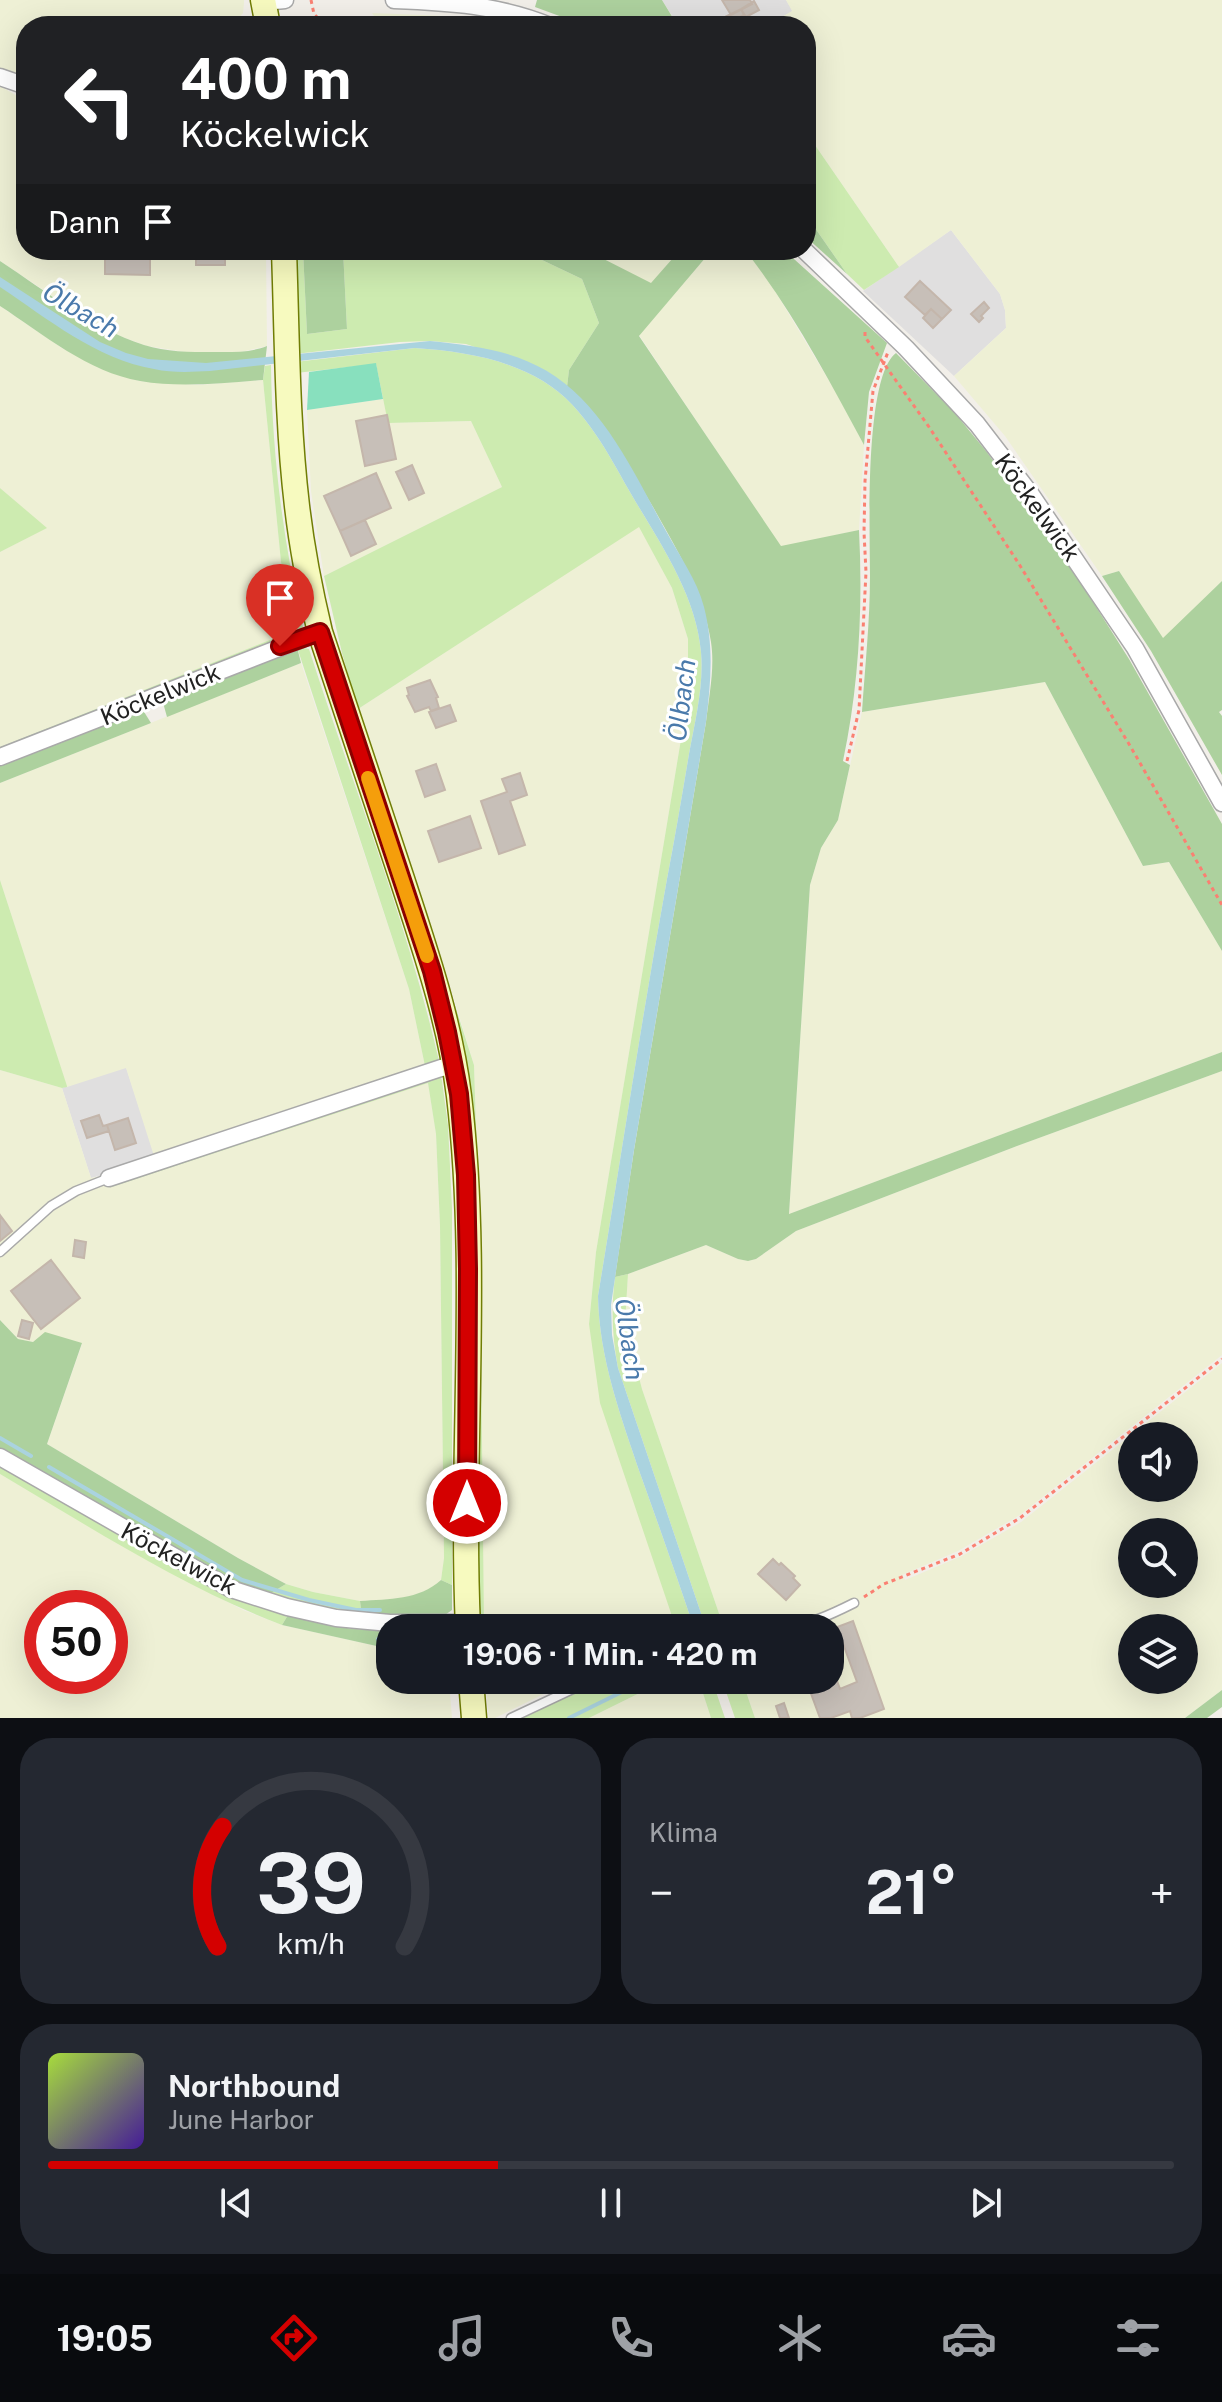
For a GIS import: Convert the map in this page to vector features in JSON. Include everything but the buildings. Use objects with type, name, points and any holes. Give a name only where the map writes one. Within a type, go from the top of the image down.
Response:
[{"type":"main road","points":[[284,260],[296,504],[307,574],[320,632],[432,971],[459,1094],[466,1175],[468,1269],[468,1614]]},
{"type":"main road","points":[[472,1694],[474,1718]]},
{"type":"street","points":[[394,0],[458,4],[518,16]]},
{"type":"street","name":"Köckelwick","points":[[814,260],[898,340],[977,424],[1066,543],[1135,648],[1222,803]]},
{"type":"street","name":"Köckelwick","points":[[0,757],[320,632]]},
{"type":"street","points":[[109,1178],[454,1066]]},
{"type":"street","name":"Köckelwick","points":[[0,1457],[231,1589],[287,1607],[336,1618],[376,1622]]},
{"type":"lane","points":[[0,1252],[51,1206],[76,1191],[109,1178]]},
{"type":"lane","points":[[834,1614],[854,1603]]},
{"type":"lane","points":[[511,1718],[562,1694]]},
{"type":"path","points":[[868,311],[865,337],[929,427],[1019,564],[1129,744],[1222,905]]},
{"type":"path","points":[[847,761],[859,710],[866,572],[865,481],[873,391],[886,355],[898,340]]},
{"type":"path","points":[[854,1603],[884,1584],[960,1554],[1020,1518],[1222,1359]]},
{"type":"shaded area","points":[[662,0],[786,0],[793,11],[784,16],[672,16]]},
{"type":"shaded area","points":[[951,230],[1000,294],[1006,328],[954,376],[863,291]]},
{"type":"shaded area","points":[[126,1067],[156,1160],[91,1178],[62,1088]]},
{"type":"green space","points":[[0,0],[244,0],[240,16],[16,16],[16,76],[0,70]]},
{"type":"green space","points":[[537,0],[662,0],[672,16],[559,16],[535,7]]},
{"type":"green space","points":[[786,0],[1222,0],[1222,581],[1163,639],[1119,571],[1102,576],[1005,436],[954,376],[1006,328],[1000,294],[951,230],[899,267],[816,147],[816,16],[783,16],[792,11]]},
{"type":"green space","points":[[372,13],[446,16],[374,16]]},
{"type":"green space","points":[[0,86],[16,95],[16,260],[266,260],[267,346],[241,352],[185,352],[147,346],[114,334],[0,261]]},
{"type":"green space","points":[[816,147],[899,267],[864,290],[847,274],[816,229]]},
{"type":"green space","points":[[816,229],[847,274],[816,246]]},
{"type":"green space","points":[[293,260],[303,260],[307,334],[347,329],[344,260],[542,260],[582,279],[599,323],[569,370],[567,387],[548,372],[466,344],[400,342],[295,354]]},
{"type":"green space","points":[[303,260],[344,260],[347,329],[307,334]]},
{"type":"green space","points":[[542,260],[606,260],[651,283],[671,260],[704,260],[639,336],[781,546],[859,530],[858,646],[853,704],[843,761],[850,765],[838,820],[821,848],[810,885],[789,1214],[1222,1052],[1222,1071],[796,1231],[756,1259],[738,1259],[706,1245],[615,1277],[706,722],[712,652],[702,606],[680,555],[604,429],[567,387],[569,370],[599,323],[582,279]]},
{"type":"green space","points":[[605,260],[671,260],[651,284]]},
{"type":"green space","points":[[703,260],[753,260],[769,281],[837,394],[864,445],[859,530],[781,547],[639,335]]},
{"type":"green space","points":[[752,260],[795,260],[887,343],[869,392],[864,445],[794,320]]},
{"type":"green space","points":[[0,261],[87,319],[144,345],[204,352],[247,351],[267,346],[263,380],[202,384],[140,381],[84,361],[0,306]]},
{"type":"green space","points":[[0,306],[62,348],[99,368],[139,381],[198,385],[263,380],[281,562],[295,630],[0,747],[0,552],[46,528],[0,488]]},
{"type":"green space","points":[[415,348],[497,361],[543,381],[572,404],[606,450],[666,553],[692,611],[702,665],[698,703],[598,1296],[602,1342],[612,1387],[689,1614],[671,1614],[600,1403],[589,1324],[596,1252],[688,697],[688,639],[672,588],[639,527],[358,709],[324,576],[502,487],[471,421],[388,423],[376,364],[296,373],[295,362]]},
{"type":"green space","points":[[896,353],[954,412],[986,451],[1069,564],[1129,659],[1222,824],[1222,951],[1169,862],[1143,866],[1045,682],[862,712],[869,610],[874,423],[878,392],[886,368]]},
{"type":"green space","points":[[376,363],[383,399],[307,410],[309,372]]},
{"type":"green space","points":[[271,365],[280,497],[302,631],[0,753],[0,747],[295,630],[281,562],[263,380],[265,366]]},
{"type":"green space","points":[[383,399],[389,423],[471,421],[502,487],[324,576],[311,491],[307,410]]},
{"type":"green space","points":[[0,488],[47,528],[0,552]]},
{"type":"green space","points":[[639,526],[672,588],[688,639],[688,697],[596,1252],[589,1324],[674,1614],[483,1614],[480,1252],[474,1065],[358,709]]},
{"type":"green space","points":[[1119,571],[1163,638],[1222,581],[1222,710],[1219,712],[1222,716],[1222,775],[1151,651],[1102,576]]},
{"type":"green space","points":[[297,647],[309,649],[411,957],[439,1061],[425,1066],[409,989]]},
{"type":"green space","points":[[297,647],[301,663],[167,717],[162,699]]},
{"type":"green space","points":[[301,663],[409,989],[425,1066],[154,1156],[126,1068],[67,1087],[0,880],[0,783]]},
{"type":"green space","points":[[1045,682],[1143,866],[1169,862],[1222,951],[1222,1052],[789,1214],[810,885],[821,848],[838,820],[862,712]]},
{"type":"green space","points":[[141,707],[151,723],[0,783],[0,761]]},
{"type":"green space","points":[[399,829],[474,1065],[480,1252],[484,1614],[475,1614],[474,1198],[396,832]]},
{"type":"green space","points":[[0,880],[67,1087],[0,1070]]},
{"type":"green space","points":[[0,1070],[62,1088],[91,1178],[107,1175],[112,1187],[428,1082],[436,1134],[440,1226],[444,1558],[441,1580],[431,1589],[403,1599],[360,1601],[286,1584],[47,1444],[82,1344],[18,1339],[0,1320]]},
{"type":"green space","points":[[1222,1071],[1222,1355],[1137,1422],[1118,1422],[1118,1437],[1020,1515],[958,1551],[902,1575],[905,1580],[962,1556],[1021,1522],[1118,1445],[1118,1502],[1198,1502],[1198,1422],[1147,1422],[1222,1363],[1222,1690],[1185,1718],[755,1718],[747,1694],[844,1694],[844,1614],[719,1614],[642,1389],[625,1323],[628,1274],[706,1245],[738,1259],[756,1259],[796,1231]]},
{"type":"green space","points":[[436,1076],[441,1077],[442,1081],[448,1125],[452,1208],[452,1585],[441,1580],[444,1558],[440,1226],[436,1134],[428,1083],[112,1187],[110,1182]]},
{"type":"green space","points":[[628,1274],[625,1323],[642,1389],[719,1614],[701,1614],[618,1368],[613,1322],[615,1277]]},
{"type":"green space","points":[[0,1320],[18,1339],[33,1342],[45,1332],[82,1343],[47,1444],[286,1584],[266,1596],[241,1587],[0,1449]]},
{"type":"green space","points":[[0,1463],[196,1580],[228,1595],[288,1615],[282,1625],[173,1575],[0,1474]]},
{"type":"green space","points":[[0,1474],[149,1561],[243,1610],[282,1625],[376,1646],[376,1694],[450,1694],[452,1718],[0,1718]]},
{"type":"green space","points":[[441,1580],[452,1585],[452,1610],[446,1614],[376,1614],[376,1617],[362,1617],[360,1601],[393,1599],[432,1587]]},
{"type":"green space","points":[[286,1584],[360,1601],[362,1617],[266,1596]]},
{"type":"green space","points":[[288,1615],[352,1629],[376,1630],[376,1646],[282,1625]]},
{"type":"green space","points":[[1222,1690],[1222,1707],[1207,1718],[1185,1718]]},
{"type":"green space","points":[[486,1694],[544,1694],[495,1718],[489,1718]]},
{"type":"green space","points":[[571,1694],[638,1694],[589,1718],[520,1718]]},
{"type":"green space","points":[[638,1694],[703,1694],[711,1718],[589,1718]]},
{"type":"green space","points":[[703,1694],[717,1694],[725,1718],[711,1718]]},
{"type":"green space","points":[[727,1694],[747,1694],[755,1718],[735,1718]]},
{"type":"water","points":[[0,277],[100,342],[148,359],[206,363],[430,341],[461,344],[519,358],[567,385],[602,422],[630,465],[692,577],[704,607],[709,636],[708,707],[611,1305],[618,1368],[701,1614],[689,1614],[626,1432],[602,1342],[598,1296],[700,691],[702,665],[698,631],[676,572],[606,450],[584,418],[558,392],[528,373],[481,357],[415,348],[210,371],[161,370],[133,364],[92,347],[0,287]]},
{"type":"waterway","points":[[0,1438],[31,1456]]},
{"type":"waterway","points":[[49,1467],[242,1580],[309,1600],[356,1610],[380,1610]]},
{"type":"waterway","points":[[569,1718],[618,1694]]},
{"type":"slow traffic","points":[[368,778],[427,956]]},
{"type":"route","points":[[280,646],[320,632],[432,971],[447,1032],[459,1094],[466,1175],[467,1503]]},
{"type":"water label","name":"Ölbach","points":[[81,310]]},
{"type":"water label","name":"Ölbach","points":[[681,700]]},
{"type":"water label","name":"Ölbach","points":[[630,1339]]}]
